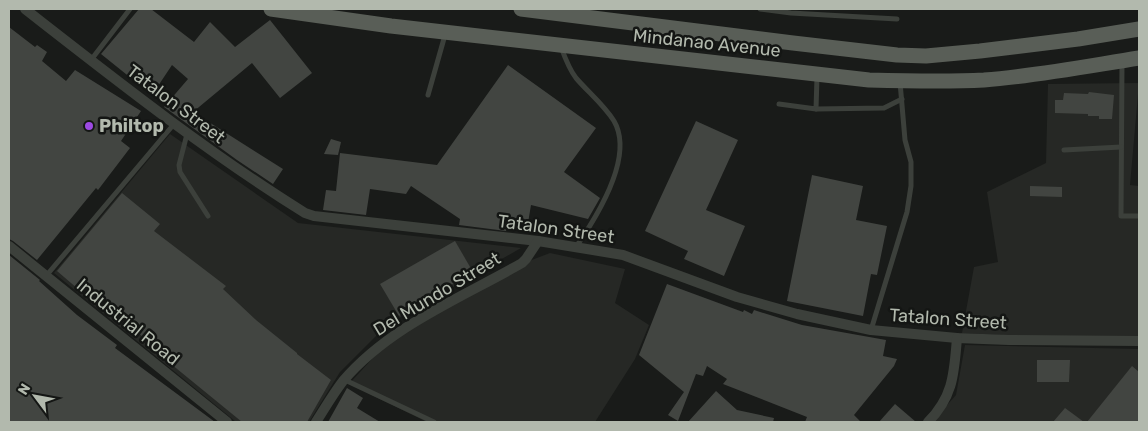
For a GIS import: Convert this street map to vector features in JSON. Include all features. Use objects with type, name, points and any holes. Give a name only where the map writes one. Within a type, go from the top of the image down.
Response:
[{"type":"main road","name":"Mindanao Avenue","points":[[271,9],[292,10],[391,26],[869,80],[984,80],[1139,58]]},
{"type":"main road","name":"Mindanao Avenue","points":[[521,9],[793,43],[897,55],[926,56],[1078,39],[1139,29]]},
{"type":"street","name":"Tatalon Street","points":[[25,9],[174,124],[260,184],[305,213],[314,216],[538,241],[631,257],[738,297],[797,314],[871,330],[957,338],[1139,341]]},
{"type":"street","name":"Del Mundo Street","points":[[316,422],[344,380],[370,354],[414,323],[465,293],[522,264],[538,241]]},
{"type":"street","name":"Industrial Road","points":[[9,246],[227,422]]},
{"type":"street","points":[[928,422],[944,402],[954,379],[957,338]]},
{"type":"lane","points":[[91,60],[130,9]]},
{"type":"lane","points":[[760,9],[791,13],[897,19]]},
{"type":"lane","points":[[428,95],[446,31]]},
{"type":"lane","points":[[560,46],[572,72],[606,111],[618,130],[618,160],[612,184],[598,214],[576,247]]},
{"type":"lane","points":[[1122,60],[1121,216],[1139,216]]},
{"type":"lane","points":[[816,74],[816,109]]},
{"type":"lane","points":[[871,330],[907,212],[911,186],[911,162],[905,140],[900,81]]},
{"type":"lane","points":[[779,104],[816,109],[884,108],[902,99]]},
{"type":"lane","points":[[45,276],[174,124]]},
{"type":"lane","points":[[187,133],[179,165],[180,172],[208,216]]},
{"type":"lane","points":[[1064,150],[1121,148]]},
{"type":"lane","points":[[344,380],[434,422]]},
{"type":"shaded area","points":[[1139,83],[1130,185],[1139,186],[1139,336],[1026,336],[962,333],[974,267],[998,262],[987,192],[1046,163],[1048,84]]},
{"type":"shaded area","points":[[170,134],[298,223],[521,248],[387,325],[340,372],[309,422],[236,422],[54,273]]},
{"type":"shaded area","points":[[550,253],[625,269],[615,303],[649,325],[635,359],[595,422],[427,422],[349,384],[385,345],[516,266]]},
{"type":"shaded area","points":[[965,345],[1139,349],[1139,422],[932,422],[956,395]]},
{"type":"building","points":[[139,9],[151,9],[194,42],[210,22],[235,47],[270,20],[312,73],[280,98],[252,63],[193,112],[283,169],[273,184],[164,107],[188,79],[172,65],[152,95],[101,54]]},
{"type":"building","points":[[9,27],[35,47],[37,45],[47,52],[42,61],[66,81],[75,70],[141,111],[121,141],[130,148],[98,190],[96,188],[37,260],[9,239]]},
{"type":"building","points":[[508,65],[596,128],[564,172],[600,198],[588,219],[531,205],[527,229],[507,226],[506,231],[459,225],[460,219],[411,186],[406,194],[370,189],[366,215],[323,210],[326,190],[336,191],[340,153],[437,165]]},
{"type":"building","points":[[1089,92],[1114,95],[1112,119],[1099,119],[1099,116],[1088,116],[1088,114],[1055,113],[1055,100],[1063,100],[1064,93],[1088,94]]},
{"type":"building","points":[[696,121],[738,140],[706,210],[745,226],[724,276],[684,259],[688,251],[645,231]]},
{"type":"building","points":[[331,139],[341,142],[338,155],[324,154]]},
{"type":"building","points":[[812,175],[863,186],[856,220],[887,226],[877,275],[871,274],[863,316],[787,301]]},
{"type":"building","points":[[1030,186],[1062,187],[1062,197],[1030,196]]},
{"type":"building","points":[[122,193],[160,224],[154,231],[226,286],[223,289],[256,320],[331,380],[307,422],[242,422],[160,355],[100,293],[92,301],[57,271]]},
{"type":"building","points":[[455,241],[473,272],[399,316],[380,284]]},
{"type":"building","points":[[9,255],[40,280],[77,315],[117,345],[115,348],[215,422],[9,422]]},
{"type":"building","points":[[667,284],[743,312],[744,310],[752,314],[754,310],[802,325],[886,340],[883,356],[897,359],[894,366],[854,415],[861,422],[805,422],[807,417],[723,384],[727,379],[707,366],[703,376],[696,374],[678,421],[668,415],[684,392],[639,355]]},
{"type":"building","points":[[1037,360],[1070,360],[1069,382],[1037,382]]},
{"type":"building","points":[[1132,366],[1139,372],[1139,422],[1087,422]]},
{"type":"building","points":[[347,388],[363,398],[357,408],[380,422],[328,422]]},
{"type":"building","points":[[716,391],[737,410],[774,418],[773,422],[688,422]]},
{"type":"building","points":[[895,404],[916,422],[879,422]]},
{"type":"building","points":[[1065,408],[1084,422],[1053,422]]},
{"type":"place","name":"Philtop","points":[[89,126]]}]
